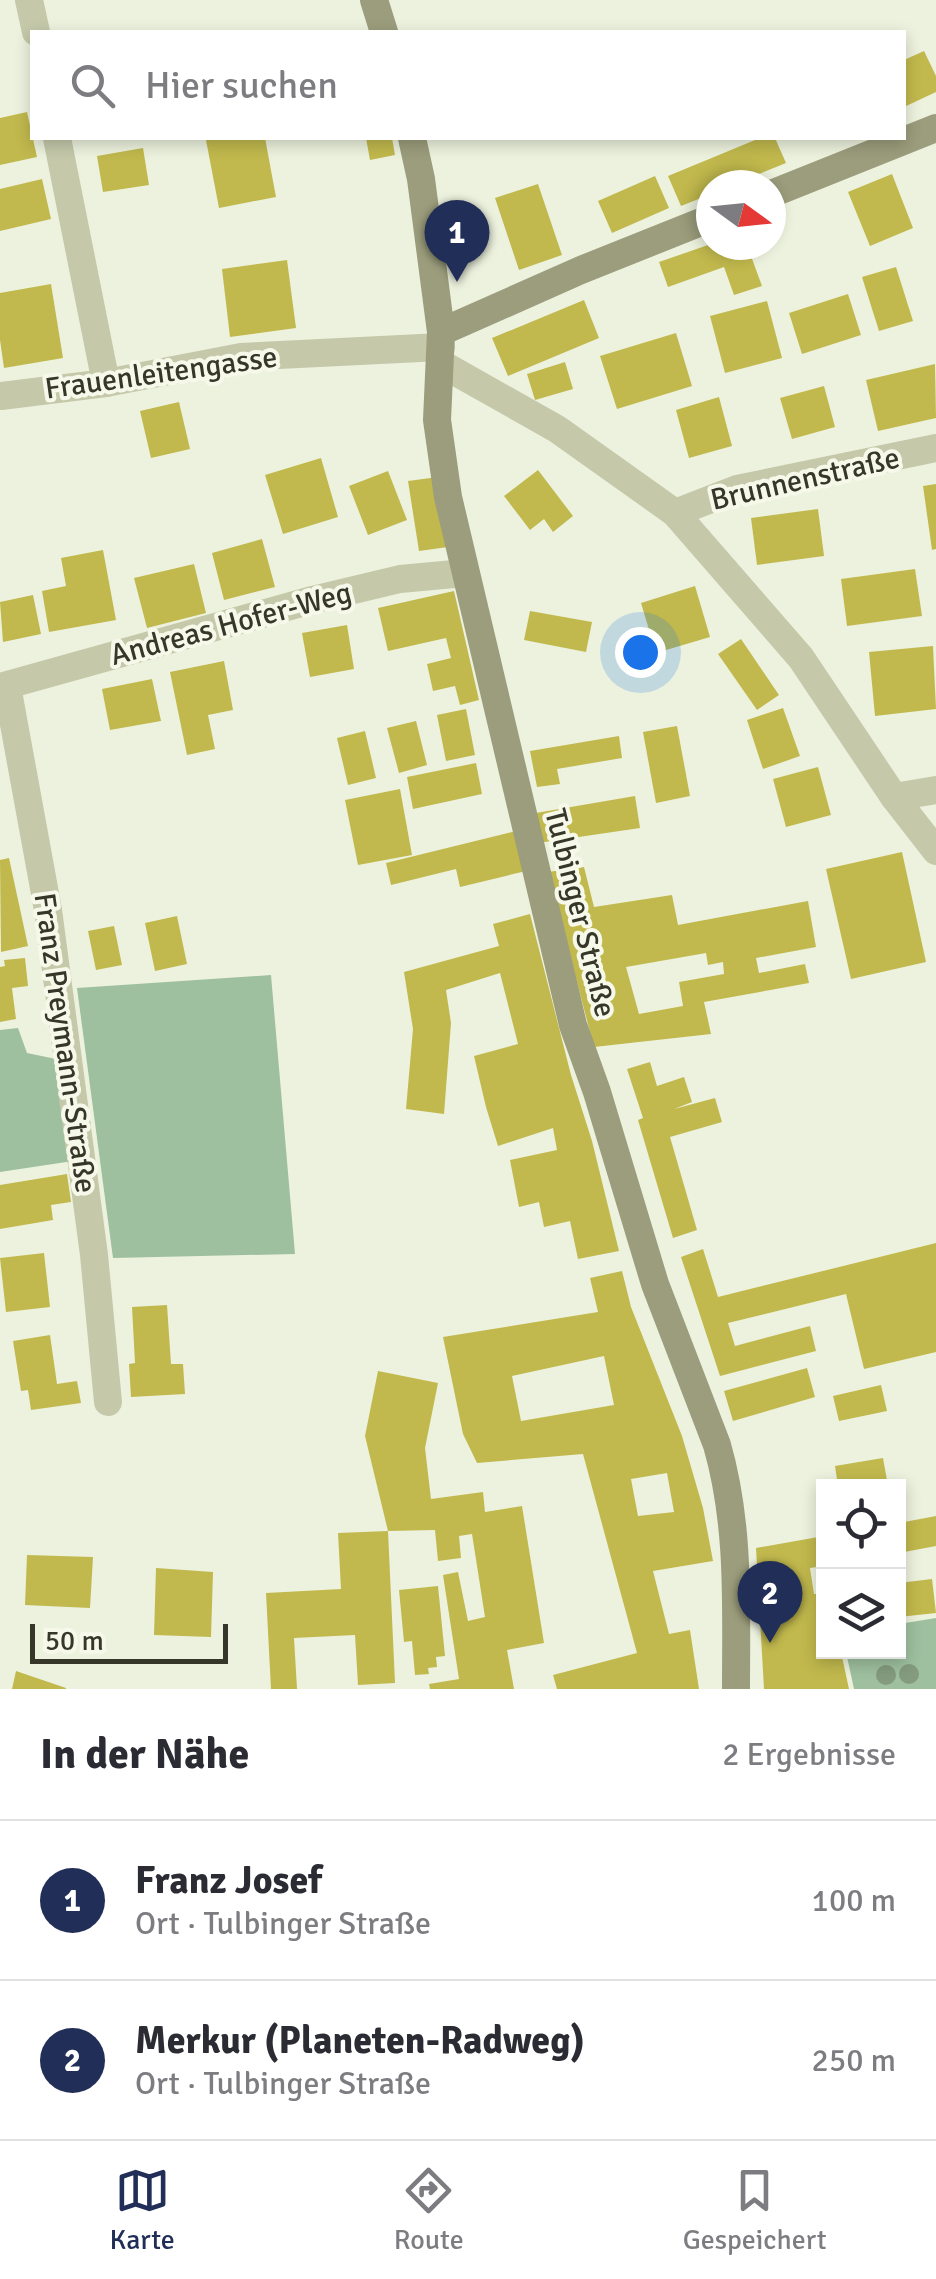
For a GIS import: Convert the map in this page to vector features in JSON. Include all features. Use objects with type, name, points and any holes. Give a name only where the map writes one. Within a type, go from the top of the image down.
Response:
[{"type":"main road","points":[[374,0],[383,30]]},
{"type":"main road","points":[[786,188],[936,128]]},
{"type":"main road","name":"Tulbinger Straße","points":[[412,140],[421,179],[441,347],[437,420],[448,497],[573,1025],[649,1267],[718,1445],[726,1478],[734,1531],[736,1689]]},
{"type":"main road","points":[[441,347],[581,270],[696,224]]},
{"type":"street","points":[[30,0],[36,30]]},
{"type":"street","points":[[57,140],[106,382]]},
{"type":"street","points":[[441,347],[675,513],[801,658],[894,797],[936,851]]},
{"type":"street","name":"Frauenleitengasse","points":[[0,396],[106,382],[241,357],[441,347]]},
{"type":"street","name":"Brunnenstraße","points":[[675,513],[737,489],[936,448]]},
{"type":"street","name":"Andreas Hofer-Weg","points":[[4,686],[312,600],[400,579],[465,572]]},
{"type":"street","name":"Franz Preymann-Straße","points":[[4,686],[48,910],[94,1255],[108,1402]]},
{"type":"street","points":[[894,797],[936,790]]},
{"type":"green space","points":[[271,975],[295,1254],[113,1258],[77,988]]},
{"type":"green space","points":[[18,1028],[27,1053],[56,1059],[73,1161],[0,1172],[0,1030]]},
{"type":"green space","points":[[936,1618],[936,1689],[854,1689],[848,1659],[906,1659],[906,1623]]},
{"type":"building","points":[[924,51],[936,76],[936,92],[906,106],[906,59]]},
{"type":"building","points":[[27,112],[30,140],[37,157],[0,165],[0,118]]},
{"type":"building","points":[[206,140],[265,140],[276,197],[219,208]]},
{"type":"building","points":[[366,140],[392,140],[395,155],[370,160]]},
{"type":"building","points":[[755,140],[776,140],[786,163],[769,170],[696,170],[696,200],[681,206],[668,176]]},
{"type":"building","points":[[143,148],[149,185],[103,192],[97,156]]},
{"type":"building","points":[[892,174],[913,228],[870,246],[848,192]]},
{"type":"building","points":[[655,176],[669,208],[612,233],[598,201]]},
{"type":"building","points":[[42,179],[51,219],[0,231],[0,189]]},
{"type":"building","points":[[538,184],[562,255],[519,270],[495,198]]},
{"type":"building","points":[[696,249],[696,260],[752,260],[762,286],[734,295],[724,267],[668,287],[659,262]]},
{"type":"building","points":[[287,260],[296,328],[230,337],[222,269]]},
{"type":"building","points":[[896,267],[913,321],[879,331],[862,277]]},
{"type":"building","points":[[51,284],[63,358],[4,368],[0,293]]},
{"type":"building","points":[[848,294],[861,335],[802,354],[789,313]]},
{"type":"building","points":[[584,300],[599,338],[508,376],[492,338]]},
{"type":"building","points":[[767,301],[782,358],[725,373],[710,316]]},
{"type":"building","points":[[676,333],[692,386],[617,409],[600,356]]},
{"type":"building","points":[[565,362],[573,389],[535,400],[527,374]]},
{"type":"building","points":[[935,364],[936,418],[878,431],[866,380]]},
{"type":"building","points":[[824,386],[835,427],[792,439],[780,398]]},
{"type":"building","points":[[719,397],[732,446],[689,458],[676,410]]},
{"type":"building","points":[[179,402],[190,449],[151,458],[140,411]]},
{"type":"building","points":[[321,458],[338,517],[283,534],[265,475]]},
{"type":"building","points":[[538,470],[573,516],[553,532],[544,519],[530,530],[504,496]]},
{"type":"building","points":[[388,471],[407,520],[368,535],[349,486]]},
{"type":"building","points":[[438,477],[448,547],[419,551],[408,481]]},
{"type":"building","points":[[936,484],[936,549],[932,550],[923,486]]},
{"type":"building","points":[[818,509],[824,556],[757,565],[751,518]]},
{"type":"building","points":[[262,539],[275,587],[224,600],[212,553]]},
{"type":"building","points":[[103,550],[116,620],[49,632],[42,591],[66,586],[61,558]]},
{"type":"building","points":[[194,564],[206,613],[147,628],[134,578]]},
{"type":"building","points":[[915,569],[922,616],[847,626],[841,579]]},
{"type":"building","points":[[695,586],[710,637],[656,653],[641,603]]},
{"type":"building","points":[[454,591],[479,700],[460,705],[455,686],[433,691],[427,664],[451,658],[446,638],[388,651],[378,608]]},
{"type":"building","points":[[33,595],[41,634],[3,642],[0,602]]},
{"type":"building","points":[[530,611],[592,622],[586,652],[524,640]]},
{"type":"building","points":[[347,625],[354,669],[310,677],[302,633]]},
{"type":"building","points":[[741,639],[779,695],[757,710],[718,654]]},
{"type":"building","points":[[933,646],[936,709],[875,716],[869,652]]},
{"type":"building","points":[[224,661],[233,710],[208,715],[215,749],[187,755],[170,672]]},
{"type":"building","points":[[152,679],[161,721],[110,730],[102,689]]},
{"type":"building","points":[[783,708],[800,756],[763,769],[747,720]]},
{"type":"building","points":[[466,709],[475,755],[446,761],[437,715]]},
{"type":"building","points":[[416,721],[427,765],[399,773],[387,728]]},
{"type":"building","points":[[677,726],[690,796],[656,803],[643,732]]},
{"type":"building","points":[[365,731],[376,778],[348,785],[337,738]]},
{"type":"building","points":[[619,736],[622,758],[557,769],[560,784],[537,787],[530,751]]},
{"type":"building","points":[[476,763],[482,794],[413,809],[407,777]]},
{"type":"building","points":[[818,767],[831,815],[786,827],[773,779]]},
{"type":"building","points":[[400,789],[412,855],[358,865],[345,800]]},
{"type":"building","points":[[635,796],[640,828],[538,843],[530,814]]},
{"type":"building","points":[[516,831],[526,871],[460,887],[456,869],[391,885],[386,863]]},
{"type":"building","points":[[902,852],[926,962],[851,979],[826,869]]},
{"type":"building","points":[[9,858],[28,946],[1,952],[0,860]]},
{"type":"building","points":[[584,867],[594,907],[672,895],[678,925],[808,901],[816,947],[756,958],[759,973],[805,964],[809,983],[704,1002],[711,1034],[594,1047],[548,872]],"holes":[[[706,953],[708,965],[723,962],[724,974],[679,982],[683,1006],[639,1014],[626,967]]]},
{"type":"building","points":[[530,914],[619,1251],[578,1259],[570,1221],[544,1227],[539,1202],[519,1207],[510,1160],[557,1150],[553,1128],[498,1146],[474,1056],[518,1044],[500,973],[446,990],[451,1023],[444,1114],[406,1109],[413,1029],[404,972],[499,946],[493,924]]},
{"type":"building","points":[[177,916],[187,964],[155,971],[145,923]]},
{"type":"building","points":[[114,926],[122,965],[96,970],[88,931]]},
{"type":"building","points":[[25,958],[28,986],[12,988],[16,1019],[0,1022],[0,967],[5,966],[4,960]]},
{"type":"building","points":[[650,1062],[657,1086],[684,1077],[692,1102],[674,1109],[715,1098],[722,1122],[670,1137],[697,1230],[673,1238],[627,1069]]},
{"type":"building","points":[[67,1174],[71,1202],[51,1205],[53,1220],[0,1229],[0,1185]]},
{"type":"building","points":[[936,1243],[936,1352],[864,1369],[846,1294],[728,1323],[735,1346],[810,1326],[816,1351],[720,1376],[681,1257],[703,1249],[718,1297]]},
{"type":"building","points":[[44,1253],[50,1307],[6,1312],[0,1258]]},
{"type":"building","points":[[622,1271],[631,1307],[682,1436],[703,1508],[713,1561],[653,1571],[669,1634],[690,1630],[699,1689],[557,1689],[553,1675],[637,1653],[583,1454],[477,1463],[463,1434],[443,1337],[598,1312],[590,1278]],"holes":[[[604,1356],[614,1405],[521,1421],[512,1376]],[[667,1473],[674,1512],[638,1516],[631,1479]]]},
{"type":"building","points":[[167,1305],[171,1364],[183,1364],[185,1394],[131,1397],[129,1364],[135,1363],[132,1307]]},
{"type":"building","points":[[50,1335],[57,1384],[77,1381],[81,1403],[31,1410],[28,1390],[21,1391],[13,1341]]},
{"type":"building","points":[[807,1368],[815,1397],[733,1421],[724,1391]]},
{"type":"building","points":[[378,1371],[438,1383],[425,1448],[431,1499],[483,1492],[485,1512],[522,1506],[544,1643],[507,1650],[514,1689],[430,1689],[429,1684],[459,1679],[443,1575],[458,1572],[468,1621],[485,1617],[472,1534],[459,1536],[461,1558],[438,1561],[435,1530],[388,1531],[365,1436]]},
{"type":"building","points":[[881,1385],[887,1411],[839,1421],[833,1396]]},
{"type":"building","points":[[883,1458],[887,1479],[837,1479],[835,1466]]},
{"type":"building","points":[[936,1516],[936,1546],[906,1552],[906,1522]]},
{"type":"building","points":[[388,1531],[395,1683],[358,1685],[355,1635],[294,1638],[297,1689],[271,1689],[266,1593],[341,1589],[338,1533]]},
{"type":"building","points":[[816,1537],[816,1567],[810,1568],[816,1594],[816,1659],[843,1659],[849,1689],[764,1689],[756,1548]]},
{"type":"building","points":[[27,1555],[93,1557],[90,1608],[25,1605]]},
{"type":"building","points":[[156,1568],[213,1572],[211,1637],[154,1635]]},
{"type":"building","points":[[932,1579],[936,1613],[906,1616],[906,1582]]},
{"type":"building","points":[[438,1586],[445,1656],[436,1657],[437,1667],[428,1668],[429,1674],[415,1675],[412,1641],[404,1642],[399,1590]]},
{"type":"building","points":[[16,1671],[66,1688],[66,1689],[12,1689]]},
{"type":"place","name":"Franz Josef","points":[[457,282]]},
{"type":"place","name":"Merkur (Planeten-Radweg)","points":[[770,1643]]}]
